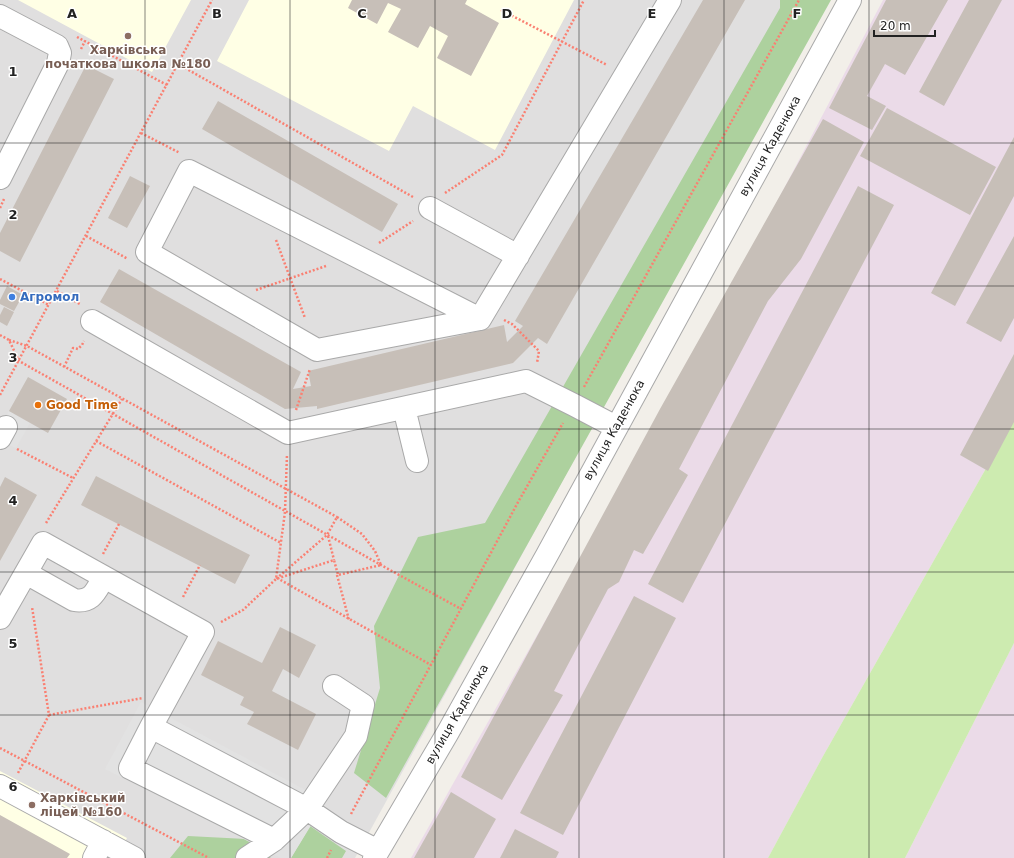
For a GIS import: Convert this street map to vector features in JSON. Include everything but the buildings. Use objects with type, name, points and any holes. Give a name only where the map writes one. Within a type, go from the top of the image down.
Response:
[{"type":"street","points":[[483,314],[356,256],[189,171],[147,252],[317,350],[483,314],[670,0]]},
{"type":"street","name":"вулиця Каденюка","points":[[376,855],[458,713],[550,548],[850,0]]},
{"type":"street","points":[[0,16],[57,46],[60,53],[58,63],[0,178]]},
{"type":"street","points":[[430,208],[518,256]]},
{"type":"street","points":[[92,321],[288,434],[526,381],[574,404],[616,427]]},
{"type":"street","points":[[404,408],[417,461]]},
{"type":"street","points":[[0,618],[43,543],[203,632],[150,727],[130,768],[274,840]]},
{"type":"street","points":[[26,573],[74,600],[82,601],[93,595],[99,574]]},
{"type":"street","points":[[247,858],[274,840],[307,809],[356,736],[363,705],[334,686]]},
{"type":"street","points":[[150,727],[307,809],[376,855]]},
{"type":"street","points":[[0,786],[98,850],[134,858]]},
{"type":"path","points":[[0,395],[212,0]]},
{"type":"path","points":[[228,299],[356,256],[402,229],[430,208],[447,191],[502,155],[584,0]]},
{"type":"path","points":[[327,858],[517,504],[799,0]]},
{"type":"path","points":[[501,10],[626,75]]},
{"type":"path","points":[[71,34],[167,85]]},
{"type":"path","points":[[178,64],[430,208]]},
{"type":"path","points":[[86,236],[134,263]]},
{"type":"path","points":[[275,237],[305,319]]},
{"type":"path","points":[[0,279],[49,305]]},
{"type":"path","points":[[483,314],[512,324],[539,351],[534,385]]},
{"type":"path","points":[[0,335],[8,340],[27,346],[337,518],[362,534],[374,551],[381,566]]},
{"type":"path","points":[[8,340],[19,361],[381,566],[461,609]]},
{"type":"path","points":[[276,579],[285,512],[288,434],[317,350]]},
{"type":"path","points":[[43,543],[36,540],[122,399]]},
{"type":"path","points":[[7,438],[74,478]]},
{"type":"path","points":[[96,441],[281,543]]},
{"type":"path","points":[[203,632],[243,610],[276,579],[328,535],[337,518]]},
{"type":"path","points":[[99,574],[119,524]]},
{"type":"path","points":[[328,535],[349,620]]},
{"type":"path","points":[[276,579],[334,560]]},
{"type":"path","points":[[173,615],[200,566]]},
{"type":"path","points":[[338,575],[381,566]]},
{"type":"path","points":[[25,761],[49,715],[26,573]]},
{"type":"path","points":[[276,579],[431,665]]},
{"type":"path","points":[[49,715],[169,693]]},
{"type":"path","points":[[0,748],[210,858]]},
{"type":"shaded area","points":[[0,0],[827,0],[355,858],[0,858]]},
{"type":"shaded area","name":"Харківська початкова школа №180","points":[[18,0],[191,0],[152,72]]},
{"type":"shaded area","points":[[249,0],[574,0],[495,150],[413,106],[389,151],[217,61]]},
{"type":"shaded area","points":[[883,0],[1014,0],[1014,419],[822,758],[768,858],[411,858],[708,333]]},
{"type":"shaded area","points":[[9,411],[30,423],[16,448],[0,441],[0,428]]},
{"type":"shaded area","points":[[1014,643],[1014,858],[905,858]]},
{"type":"shaded area","points":[[141,702],[326,801],[291,858],[281,858],[105,769]]},
{"type":"shaded area","name":"Харківський ліцей №160","points":[[0,771],[127,838],[116,858],[0,858]]},
{"type":"green space","points":[[780,0],[831,0],[386,798],[354,773],[380,688],[374,626],[418,537],[485,523],[780,8]]},
{"type":"green space","points":[[1014,419],[1014,643],[905,858],[768,858],[822,758]]},
{"type":"green space","points":[[310,826],[346,851],[342,858],[291,858]]},
{"type":"green space","points":[[188,836],[246,839],[271,858],[170,858]]},
{"type":"place","name":"Харківська початкова школа №180","points":[[128,36]]},
{"type":"place","name":"Агромол","points":[[12,297]]},
{"type":"place","name":"Good Time","points":[[38,405]]},
{"type":"place","name":"Харківський ліцей №160","points":[[32,805]]}]
